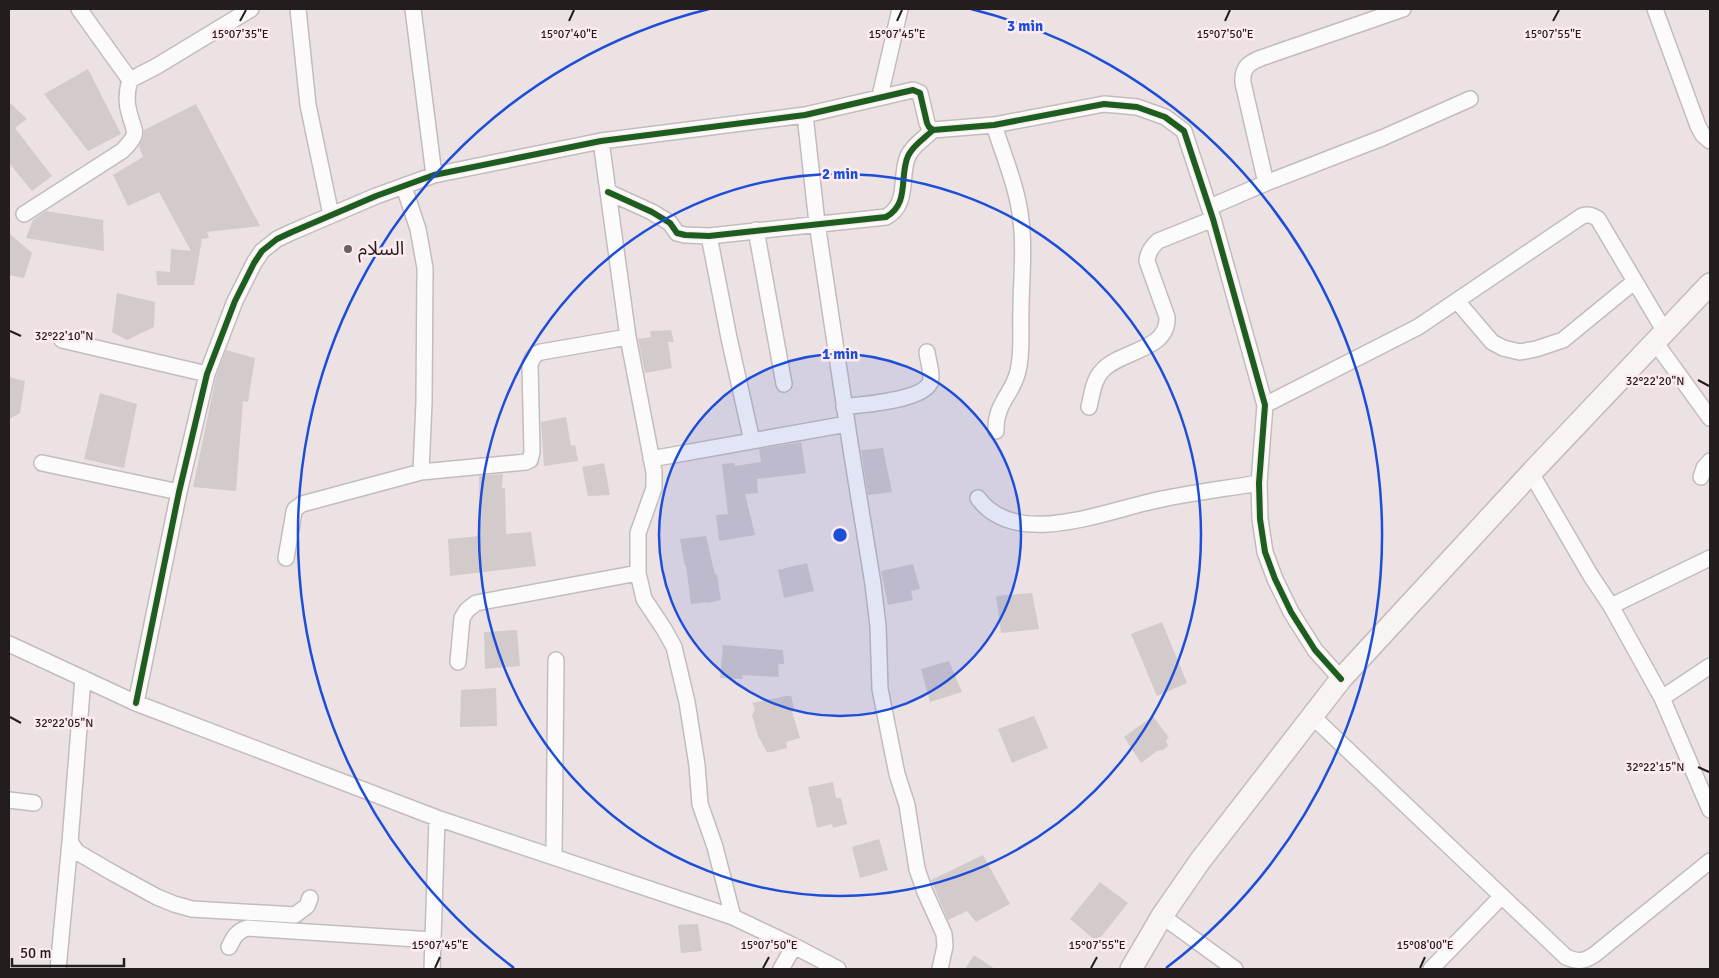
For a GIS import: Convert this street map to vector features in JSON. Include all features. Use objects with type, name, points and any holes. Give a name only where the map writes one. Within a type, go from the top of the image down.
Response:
[{"type":"street","points":[[24,214],[122,151],[131,142],[135,134],[135,126],[129,112],[127,96],[130,80],[79,9]]},
{"type":"street","points":[[130,80],[252,9]]},
{"type":"street","points":[[298,9],[308,105],[331,215]]},
{"type":"street","points":[[413,9],[434,175]]},
{"type":"street","points":[[880,96],[900,9]]},
{"type":"street","points":[[1266,183],[1243,83],[1245,69],[1250,63],[1261,58],[1402,9]]},
{"type":"street","points":[[1656,9],[1698,126],[1710,141]]},
{"type":"street","points":[[136,703],[180,492],[207,374],[235,301],[254,263],[262,251],[277,239],[331,215],[434,175],[601,141],[805,114],[913,90],[920,93],[927,123],[933,130]]},
{"type":"street","points":[[1089,408],[1094,386],[1100,372],[1108,364],[1152,344],[1165,330],[1167,316],[1148,261],[1148,253],[1151,247],[1158,241],[1266,183],[1382,138],[1470,99]]},
{"type":"street","points":[[608,192],[652,212],[670,223],[677,233],[686,235],[709,236],[886,216],[893,213],[900,205],[906,162],[909,154],[933,130],[994,125],[1104,104],[1137,107],[1164,117],[1184,131],[1212,213],[1265,405],[1259,483],[1260,519],[1265,552],[1275,579],[1291,612],[1315,650],[1340,679]]},
{"type":"street","points":[[805,114],[817,223],[877,618],[880,689],[896,774],[908,812],[917,869],[944,934],[945,946],[940,969]]},
{"type":"street","points":[[994,125],[1018,199],[1022,222],[1018,372],[998,412],[996,431]]},
{"type":"street","points":[[601,141],[628,336],[651,459],[654,488],[638,534],[638,573],[644,599],[674,647],[687,702],[697,765],[700,804],[715,847],[733,918]]},
{"type":"street","points":[[404,187],[418,228],[425,268],[421,472]]},
{"type":"street","points":[[1265,405],[1418,327],[1582,216],[1592,215],[1598,219],[1635,281],[1660,337],[1710,418]]},
{"type":"street","points":[[756,230],[784,384]]},
{"type":"street","points":[[709,236],[752,441]]},
{"type":"street","points":[[1456,301],[1492,342],[1503,348],[1520,352],[1563,340],[1635,281]]},
{"type":"street","points":[[1131,969],[1162,916],[1200,861],[1340,679],[1710,284]]},
{"type":"street","points":[[286,558],[294,512],[298,506],[421,472],[493,466],[530,460],[532,452],[531,359],[541,352],[628,336]]},
{"type":"street","points":[[62,340],[207,374]]},
{"type":"street","points":[[844,406],[901,398],[925,389],[931,379],[927,352]]},
{"type":"street","points":[[651,459],[847,424]]},
{"type":"street","points":[[1701,477],[1704,468],[1710,461]]},
{"type":"street","points":[[42,463],[180,492]]},
{"type":"street","points":[[1531,473],[1591,576],[1611,606],[1662,698],[1710,810]]},
{"type":"street","points":[[978,498],[986,509],[998,517],[1023,523],[1050,524],[1077,520],[1155,500],[1259,483]]},
{"type":"street","points":[[1611,606],[1710,558]]},
{"type":"street","points":[[458,662],[462,618],[467,610],[476,603],[638,573]]},
{"type":"street","points":[[9,644],[136,703],[437,818],[733,918],[838,969]]},
{"type":"street","points":[[554,856],[556,660]]},
{"type":"street","points":[[1662,698],[1710,666]]},
{"type":"street","points":[[58,969],[83,678]]},
{"type":"street","points":[[1312,716],[1566,957],[1577,962],[1589,965],[1594,955],[1710,861]]},
{"type":"street","points":[[9,800],[34,804]]},
{"type":"street","points":[[432,969],[437,818]]},
{"type":"street","points":[[70,842],[77,852],[113,873],[157,897],[192,909],[295,915],[307,906],[310,898]]},
{"type":"street","points":[[1431,969],[1502,896]]},
{"type":"street","points":[[1162,916],[1235,969]]},
{"type":"street","points":[[229,947],[234,936],[239,931],[247,928],[433,940]]},
{"type":"street","points":[[781,969],[794,946]]},
{"type":"building","points":[[88,69],[121,134],[88,151],[44,94]]},
{"type":"building","points":[[9,102],[27,119],[15,128],[52,176],[32,191],[9,163]]},
{"type":"building","points":[[196,104],[260,226],[207,232],[209,238],[202,239],[194,285],[157,285],[156,271],[170,272],[171,249],[191,251],[159,192],[128,206],[113,175],[143,157],[139,146],[144,130]]},
{"type":"building","points":[[46,211],[103,220],[104,251],[26,238],[33,220]]},
{"type":"building","points":[[9,233],[32,253],[24,278],[9,275]]},
{"type":"building","points":[[117,293],[155,302],[154,327],[127,340],[112,332]]},
{"type":"building","points":[[671,330],[674,342],[668,342],[672,368],[645,373],[638,339],[651,337],[650,331]]},
{"type":"building","points":[[226,350],[255,358],[248,402],[243,401],[236,491],[193,487],[216,377]]},
{"type":"building","points":[[9,377],[25,381],[20,413],[9,419]]},
{"type":"building","points":[[100,393],[137,404],[124,468],[84,459]]},
{"type":"building","points":[[566,417],[571,446],[575,445],[578,461],[544,466],[541,422]]},
{"type":"building","points":[[801,442],[806,473],[757,479],[758,493],[745,494],[755,535],[719,541],[716,515],[728,514],[722,464],[734,463],[735,466],[761,462],[759,449]]},
{"type":"building","points":[[883,448],[892,492],[868,495],[861,450]]},
{"type":"building","points":[[604,463],[610,495],[588,496],[582,467]]},
{"type":"building","points":[[503,474],[502,488],[505,488],[506,534],[531,532],[536,566],[450,576],[448,539],[480,536],[479,476]]},
{"type":"building","points":[[706,536],[715,575],[717,574],[721,600],[691,604],[680,539]]},
{"type":"building","points":[[807,563],[814,591],[784,598],[778,570]]},
{"type":"building","points":[[913,564],[920,589],[911,591],[913,600],[888,605],[881,571]]},
{"type":"building","points":[[1032,593],[1039,629],[1001,633],[996,596]]},
{"type":"building","points":[[1162,622],[1187,683],[1157,696],[1131,634]]},
{"type":"building","points":[[517,630],[520,666],[485,669],[484,632]]},
{"type":"building","points":[[723,645],[783,650],[784,664],[778,664],[779,677],[742,675],[743,679],[720,678]]},
{"type":"building","points":[[949,661],[962,692],[930,702],[921,669]]},
{"type":"building","points":[[496,688],[497,726],[460,727],[461,690]]},
{"type":"building","points":[[791,696],[795,711],[792,712],[800,738],[786,742],[787,748],[767,752],[758,736],[752,715],[755,709],[752,703]]},
{"type":"building","points":[[1034,716],[1048,748],[1012,763],[998,729]]},
{"type":"building","points":[[1153,716],[1169,738],[1166,740],[1168,746],[1163,750],[1157,751],[1141,763],[1124,737]]},
{"type":"building","points":[[833,782],[836,798],[841,798],[847,824],[833,828],[832,824],[817,828],[808,787]]},
{"type":"building","points":[[879,839],[888,870],[860,878],[852,847]]},
{"type":"building","points":[[983,855],[1010,904],[976,922],[967,911],[948,920],[931,880]]},
{"type":"building","points":[[1100,882],[1128,903],[1097,942],[1070,919]]},
{"type":"building","points":[[698,924],[702,951],[681,953],[678,925]]},
{"type":"building","points":[[974,955],[995,969],[965,969]]},
{"type":"cycle path","points":[[136,703],[179,492],[207,374],[235,301],[254,263],[262,251],[277,239],[376,196],[434,175],[601,141],[805,115],[913,90],[920,93],[927,123],[933,130]]},
{"type":"cycle path","points":[[608,192],[652,212],[670,223],[677,233],[685,235],[709,236],[886,217],[898,205],[901,197],[905,164],[910,152],[933,130],[994,125],[1104,104],[1137,107],[1165,117],[1184,131],[1213,219],[1265,405],[1259,483],[1260,519],[1265,552],[1275,579],[1291,612],[1315,650],[1341,679]]},
{"type":"place","name":"السلام","points":[[348,249]]}]
